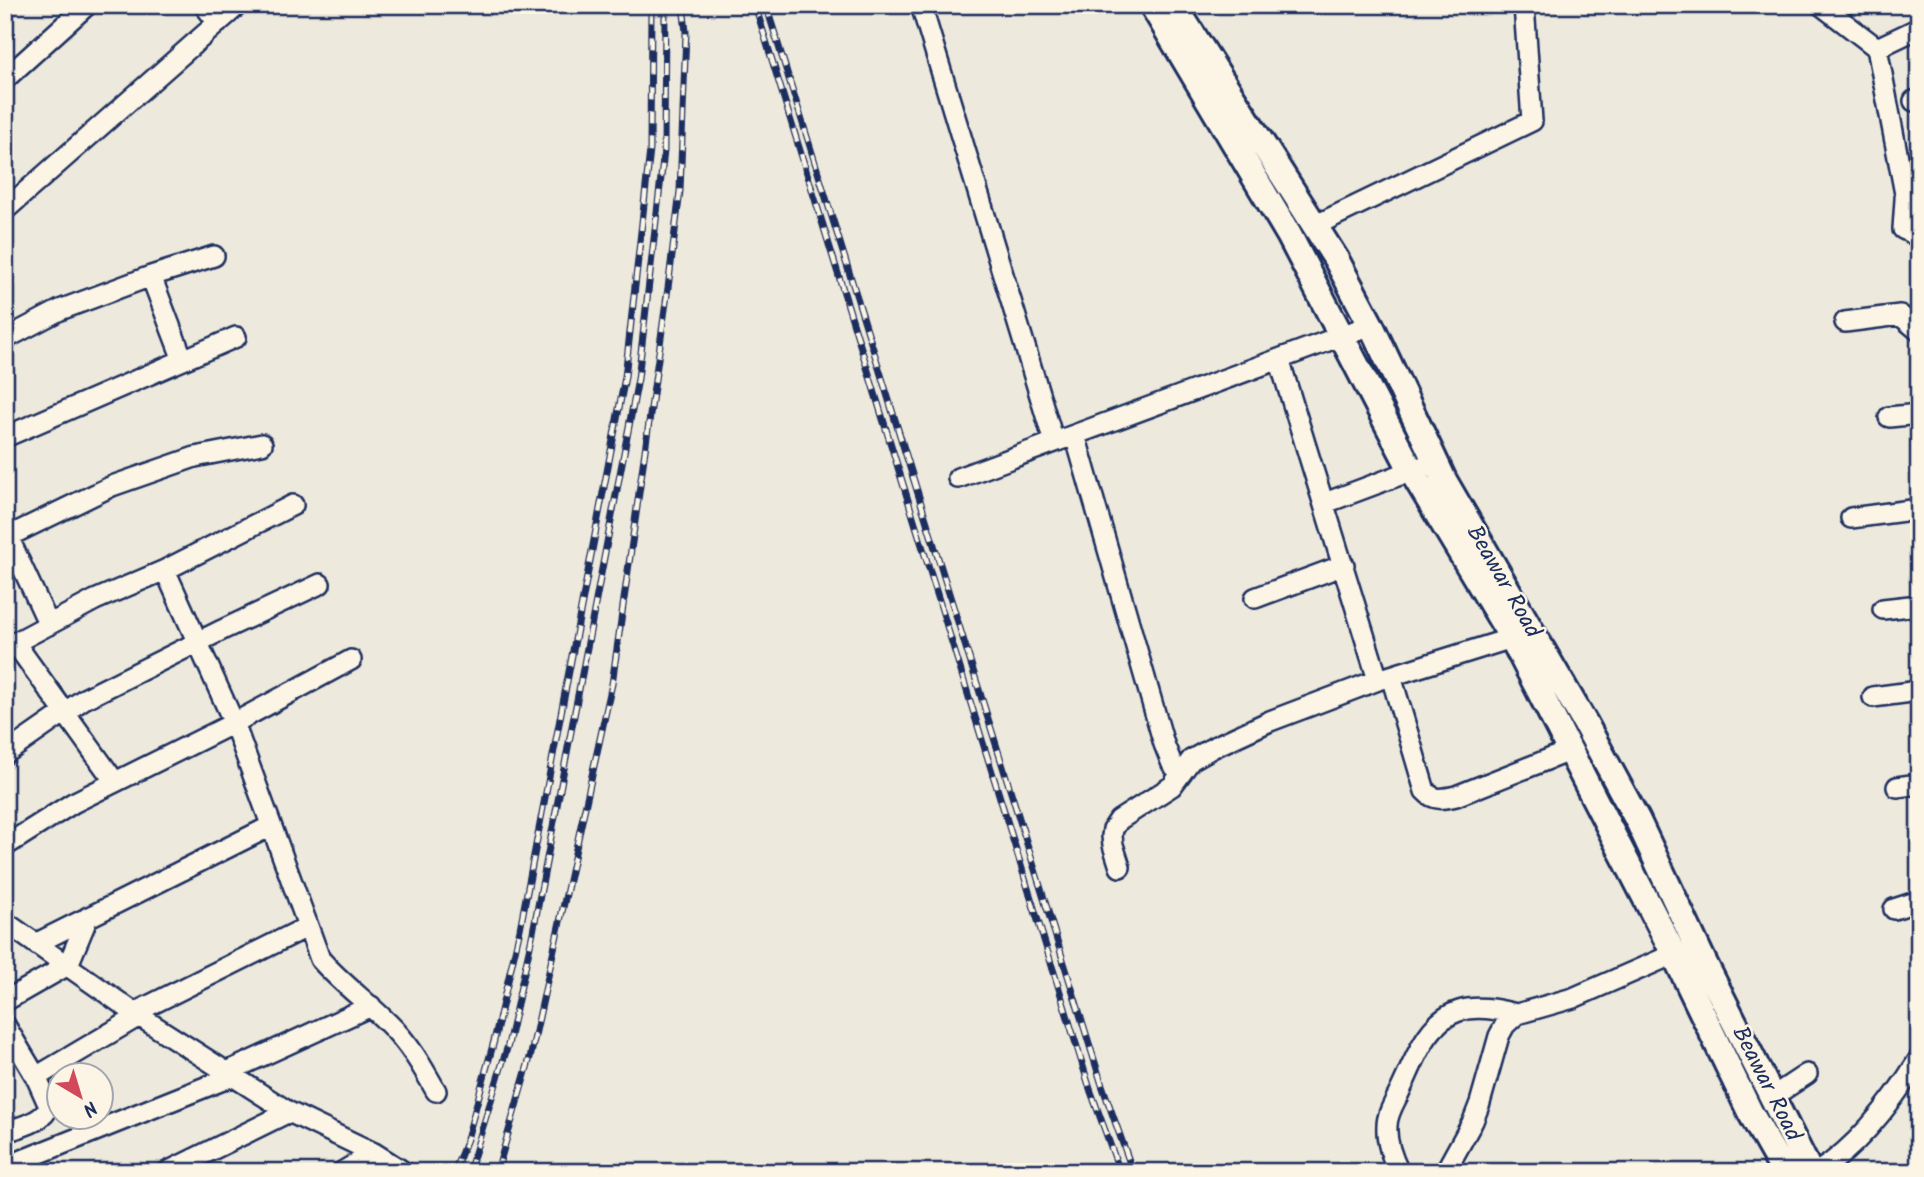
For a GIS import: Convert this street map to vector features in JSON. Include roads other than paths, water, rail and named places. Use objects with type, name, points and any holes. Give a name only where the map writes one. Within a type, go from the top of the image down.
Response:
[{"type":"main road","name":"Beawar Road","points":[[1152,5],[1289,235],[1412,472],[1512,638],[1674,954],[1750,1112],[1784,1172]]},
{"type":"main road","name":"Beawar Road","points":[[1174,5],[1315,225],[1371,325],[1435,461],[1586,723],[1638,821],[1705,964],[1810,1172]]},
{"type":"street","points":[[5,79],[87,5]]},
{"type":"street","points":[[204,5],[218,23]]},
{"type":"street","points":[[5,210],[238,5]]},
{"type":"street","points":[[921,5],[1054,442]]},
{"type":"street","points":[[1315,225],[1532,121],[1524,5]]},
{"type":"street","points":[[1821,5],[1877,48],[1912,189],[1903,229],[1919,237]]},
{"type":"street","points":[[1877,48],[1919,28]]},
{"type":"street","points":[[5,338],[61,310],[151,276],[214,256]]},
{"type":"street","points":[[151,276],[183,360]]},
{"type":"street","points":[[1845,322],[1900,315],[1919,331]]},
{"type":"street","points":[[958,478],[1371,325]]},
{"type":"street","points":[[5,437],[236,337]]},
{"type":"street","points":[[1279,359],[1344,565],[1424,791],[1430,797],[1441,799],[1456,796],[1569,751]]},
{"type":"street","points":[[1889,417],[1919,414]]},
{"type":"street","points":[[1075,435],[1164,744],[1172,764],[1180,773]]},
{"type":"street","points":[[49,625],[6,535],[112,486],[195,457],[262,444]]},
{"type":"street","points":[[1325,503],[1435,461]]},
{"type":"street","points":[[115,782],[65,712],[10,645],[95,600],[165,569],[293,505]]},
{"type":"street","points":[[1851,518],[1919,509]]},
{"type":"street","points":[[1255,598],[1344,565]]},
{"type":"street","points":[[165,569],[234,723],[320,959],[336,978],[371,1006],[415,1053],[436,1091]]},
{"type":"street","points":[[5,754],[83,699],[320,584]]},
{"type":"street","points":[[1883,609],[1919,606]]},
{"type":"street","points":[[1120,867],[1113,845],[1113,828],[1119,820],[1172,786],[1191,760],[1213,747],[1270,721],[1385,678],[1512,638]]},
{"type":"street","points":[[5,846],[73,803],[234,723],[351,660]]},
{"type":"street","points":[[1873,697],[1919,691]]},
{"type":"street","points":[[1897,787],[1919,783]]},
{"type":"street","points":[[37,943],[271,826]]},
{"type":"street","points":[[1894,909],[1919,901]]},
{"type":"street","points":[[5,1001],[68,965],[88,917]]},
{"type":"street","points":[[5,922],[137,1014],[289,1112],[374,1153],[404,1172]]},
{"type":"street","points":[[36,1077],[137,1014],[307,927]]},
{"type":"street","points":[[1443,1170],[1473,1121],[1499,1036],[1505,1025],[1517,1014],[1573,998],[1674,954]]},
{"type":"street","points":[[5,1167],[230,1074],[371,1006]]},
{"type":"street","points":[[1399,1172],[1388,1143],[1386,1124],[1427,1037],[1437,1025],[1458,1011],[1490,1008],[1517,1014]]},
{"type":"street","points":[[5,1025],[36,1077],[49,1106],[47,1113],[40,1118],[5,1132]]},
{"type":"street","points":[[1818,1172],[1839,1158],[1886,1107],[1919,1059]]},
{"type":"street","points":[[1772,1097],[1807,1074]]},
{"type":"street","points":[[167,1172],[289,1112]]},
{"type":"street","points":[[342,1172],[374,1153]]},
{"type":"railway","points":[[454,1172],[467,1139],[494,1041],[520,929],[625,377],[650,150],[651,5]]},
{"type":"railway","points":[[469,1172],[508,1045],[533,932],[638,379],[664,151],[665,5]]},
{"type":"railway","points":[[497,1172],[531,1054],[612,684],[680,191],[686,32],[683,5]]},
{"type":"railway","points":[[755,5],[1090,1089],[1120,1172]]},
{"type":"railway","points":[[766,5],[1102,1085],[1133,1172]]}]
